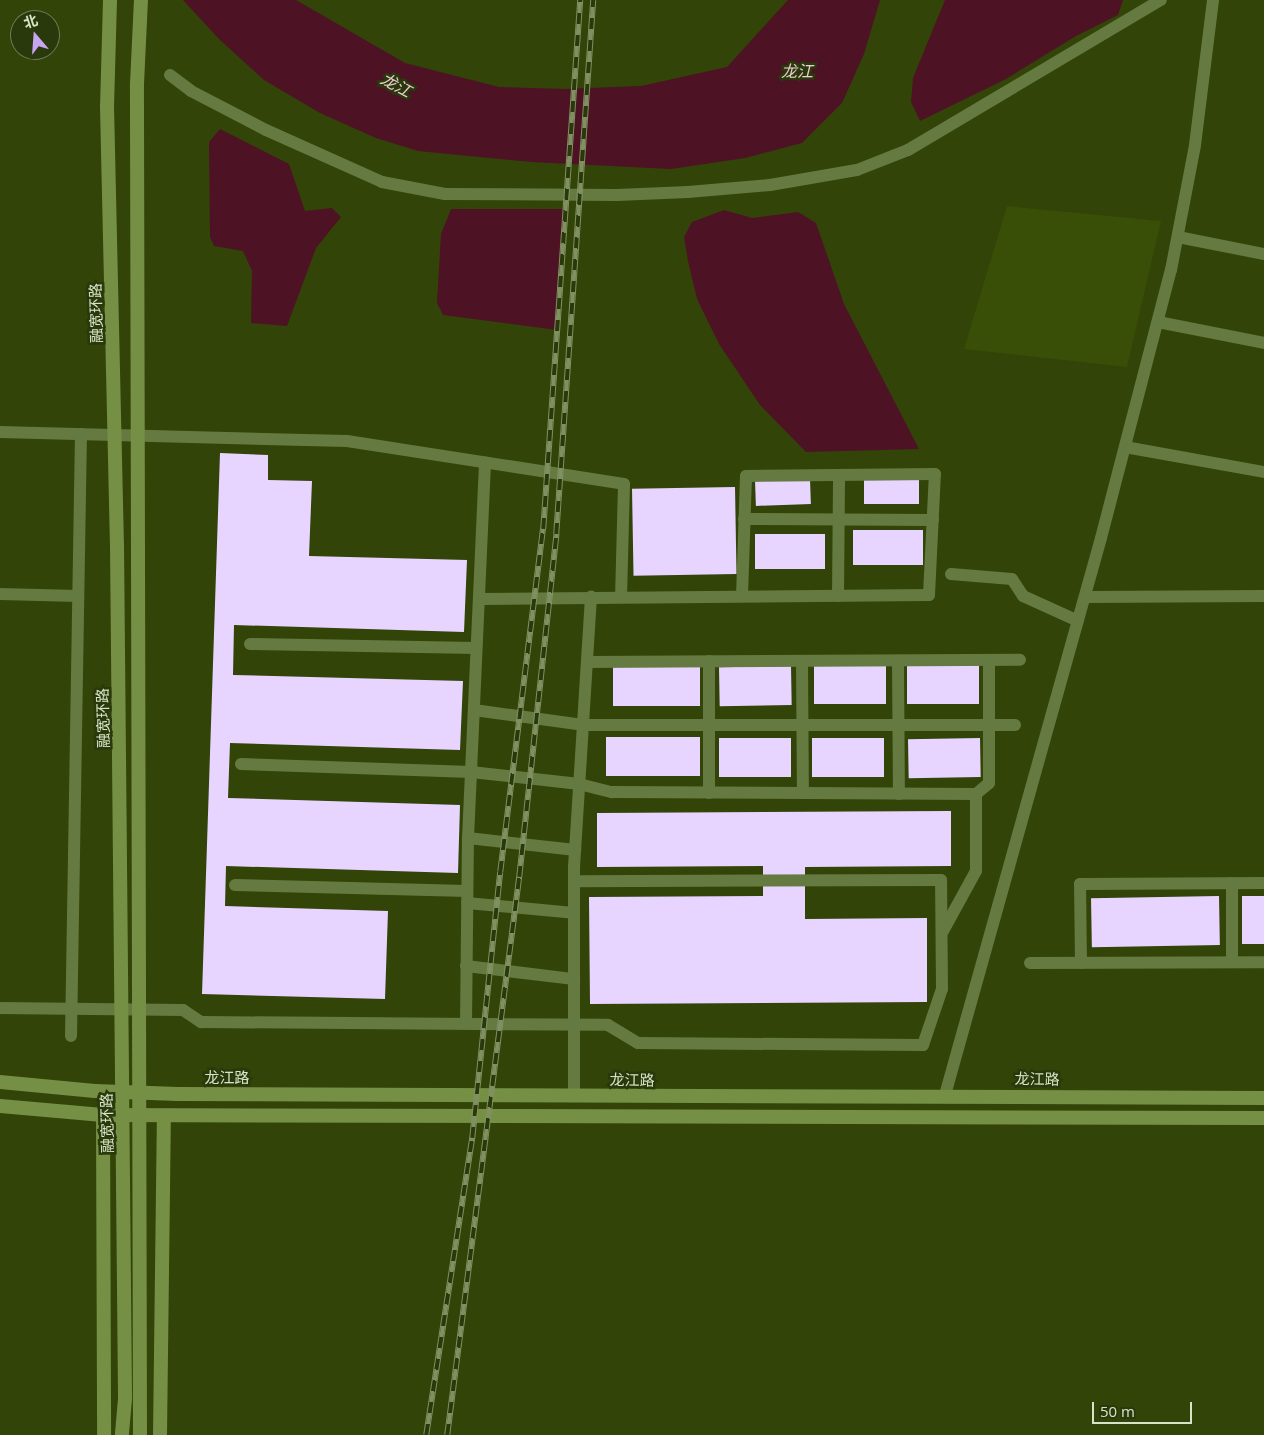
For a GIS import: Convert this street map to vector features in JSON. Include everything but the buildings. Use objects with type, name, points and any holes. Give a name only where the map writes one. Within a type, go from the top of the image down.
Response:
[{"type":"main road","name":"融宽环路","points":[[110,0],[107,106],[118,575],[125,1399],[122,1435]]},
{"type":"main road","points":[[140,1435],[137,84],[141,0]]},
{"type":"main road","name":"龙江路","points":[[0,1082],[150,1094],[944,1095],[1264,1098]]},
{"type":"main road","points":[[0,1106],[103,1115],[164,1116],[669,1114],[1264,1118]]},
{"type":"main road","points":[[103,1115],[104,1435]]},
{"type":"main road","points":[[160,1435],[164,1116]]},
{"type":"street","points":[[170,75],[191,91],[266,130],[382,182],[444,194],[617,195],[688,192],[770,184],[857,170],[908,150],[1161,0]]},
{"type":"street","points":[[944,1095],[1085,596],[1158,322],[1178,237],[1195,145],[1213,0]]},
{"type":"street","points":[[1178,237],[1264,254]]},
{"type":"street","points":[[1158,322],[1264,343]]},
{"type":"street","points":[[0,432],[347,441],[624,484],[621,597]]},
{"type":"street","points":[[71,1036],[81,434]]},
{"type":"street","points":[[1125,447],[1264,472]]},
{"type":"street","points":[[466,1024],[468,838],[485,462]]},
{"type":"street","points":[[479,599],[929,595],[935,474],[746,476],[742,596]]},
{"type":"street","points":[[838,596],[839,475]]},
{"type":"street","points":[[744,519],[933,520]]},
{"type":"street","points":[[951,574],[1012,579],[1023,596],[1078,621]]},
{"type":"street","points":[[0,594],[78,596]]},
{"type":"street","points":[[1085,596],[1264,596]]},
{"type":"street","points":[[574,1095],[575,850],[591,598]]},
{"type":"street","points":[[250,644],[476,648]]},
{"type":"street","points":[[241,764],[471,772],[579,784],[612,792],[976,794],[989,783],[989,660]]},
{"type":"street","points":[[587,662],[1020,660]]},
{"type":"street","points":[[708,793],[709,661]]},
{"type":"street","points":[[802,661],[802,793]]},
{"type":"street","points":[[898,661],[899,794]]},
{"type":"street","points":[[474,710],[583,724],[1015,725]]},
{"type":"street","points":[[942,933],[976,871],[976,794]]},
{"type":"street","points":[[468,838],[575,850]]},
{"type":"street","points":[[0,1008],[183,1010],[201,1022],[608,1025],[638,1043],[923,1045],[942,990],[941,880],[574,881]]},
{"type":"street","points":[[1232,883],[1232,962]]},
{"type":"street","points":[[1080,963],[1080,884],[1264,883]]},
{"type":"street","points":[[236,885],[467,897],[574,914]]},
{"type":"street","points":[[1030,963],[1264,962]]},
{"type":"street","points":[[466,966],[574,978]]},
{"type":"shaded area","points":[[1007,206],[1161,221],[1127,367],[964,349]]},
{"type":"water","name":"龙江","points":[[183,0],[296,0],[405,63],[499,87],[564,89],[641,86],[727,67],[788,0],[880,0],[864,54],[842,103],[802,143],[745,158],[671,169],[531,162],[418,151],[376,138],[320,113],[264,80],[219,39]]},
{"type":"water","points":[[945,0],[1123,0],[1118,15],[1076,36],[1006,79],[920,121],[911,102],[913,78]]},
{"type":"water","points":[[220,129],[289,164],[305,211],[332,208],[341,217],[316,248],[287,326],[251,323],[252,271],[243,251],[214,246],[210,237],[209,142]]},
{"type":"water","points":[[451,209],[567,209],[557,330],[443,315],[437,303],[441,234]]},
{"type":"water","points":[[724,210],[752,218],[798,212],[816,223],[844,304],[919,449],[806,452],[760,405],[719,344],[697,299],[688,261],[684,237],[692,222]]},
{"type":"railway","points":[[426,1435],[472,1138],[500,872],[543,529],[580,0]]},
{"type":"railway","points":[[447,1435],[519,877],[556,534],[593,0]]}]
